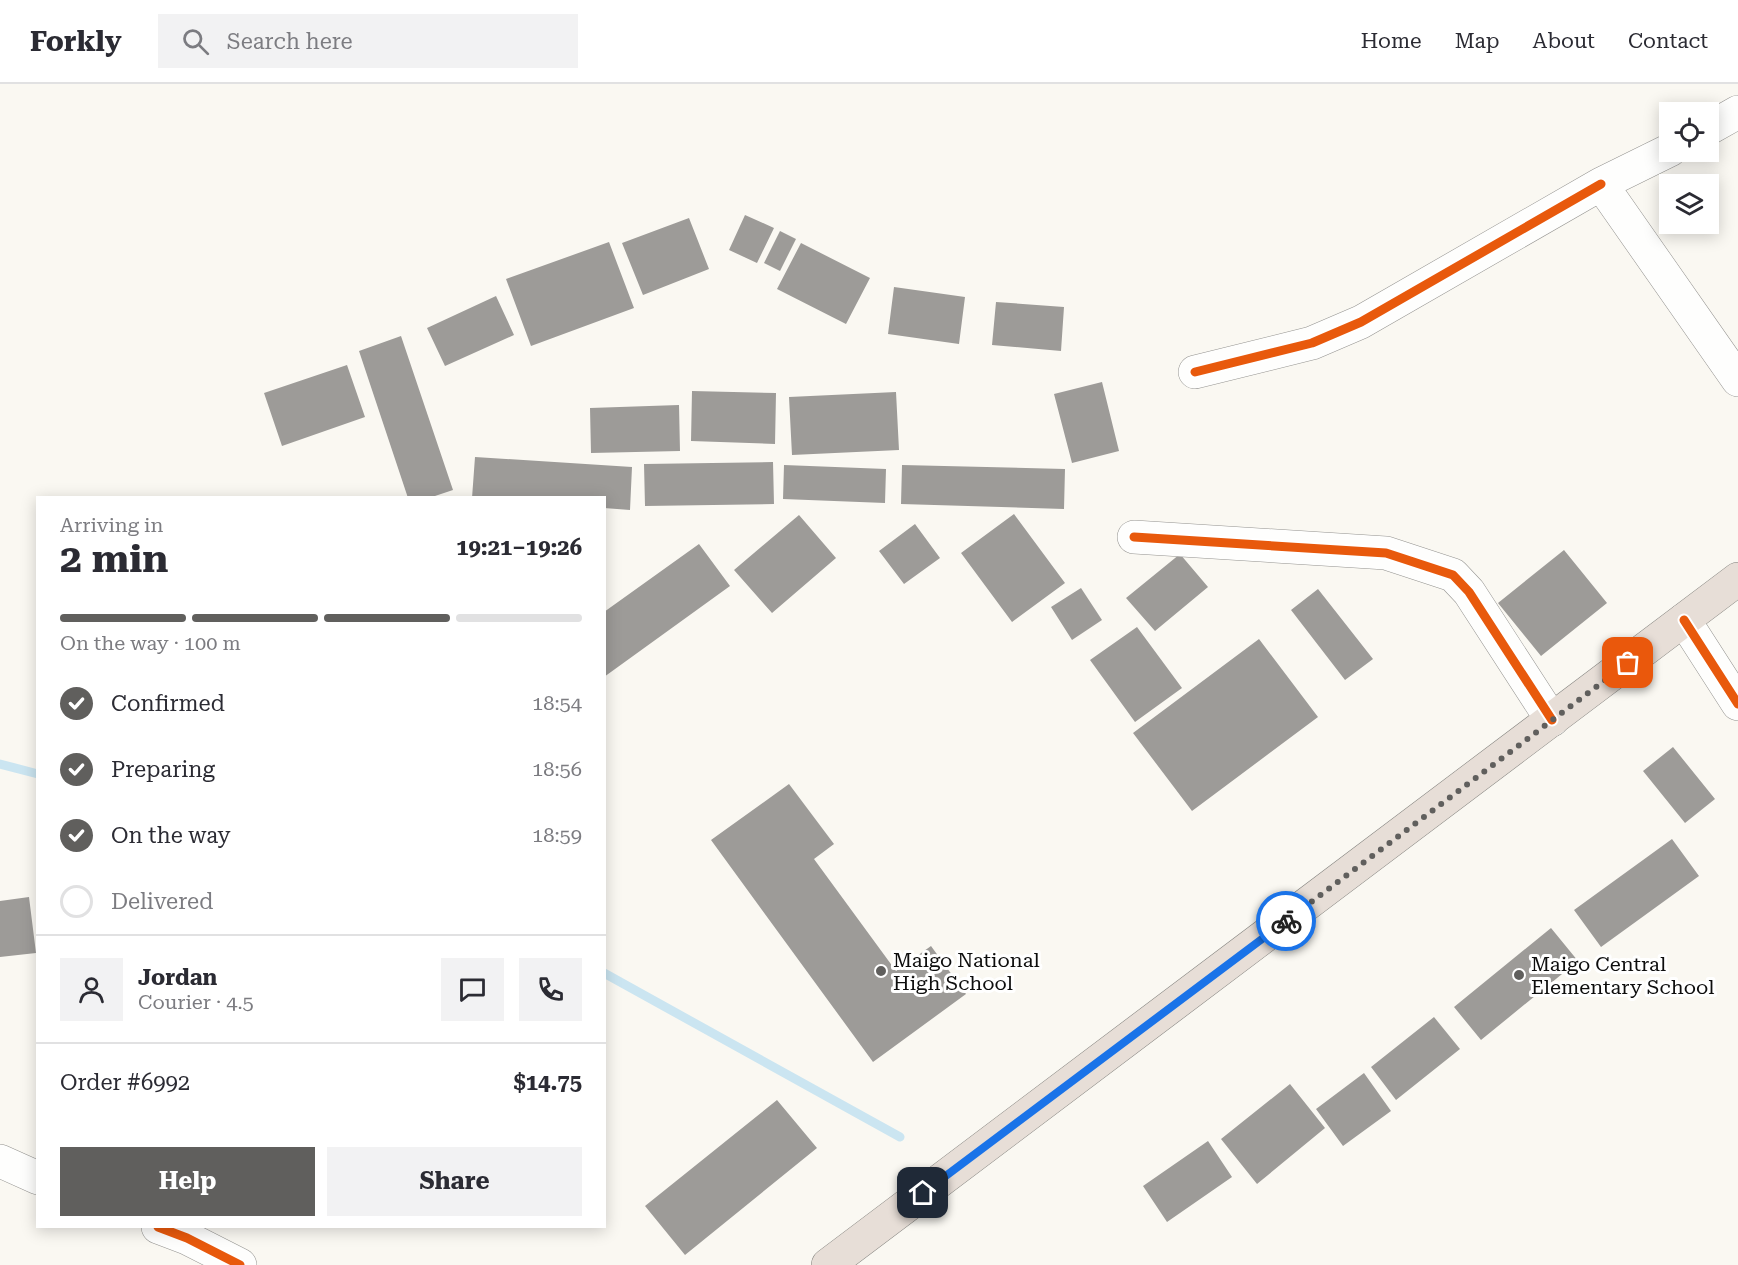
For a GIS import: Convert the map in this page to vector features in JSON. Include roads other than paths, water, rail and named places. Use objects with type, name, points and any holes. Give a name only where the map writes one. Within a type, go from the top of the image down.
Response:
[{"type":"highway","points":[[828,1265],[1738,579]]},
{"type":"street","points":[[1719,123],[1738,112]]},
{"type":"street","points":[[1195,372],[1312,343],[1361,322],[1601,184],[1659,155]]},
{"type":"street","points":[[1601,184],[1738,380]]},
{"type":"street","points":[[1134,537],[1386,553],[1453,575],[1469,592],[1552,720]]},
{"type":"street","points":[[1684,620],[1738,704]]},
{"type":"street","points":[[0,1161],[36,1177]]},
{"type":"street","points":[[161,1228],[187,1238],[240,1265]]},
{"type":"waterway","points":[[0,764],[36,773]]},
{"type":"waterway","points":[[606,974],[900,1137]]},
{"type":"place","name":"Maigo National High School","points":[[881,971]]},
{"type":"place","name":"Maigo Central Elementary School","points":[[1519,975]]}]
